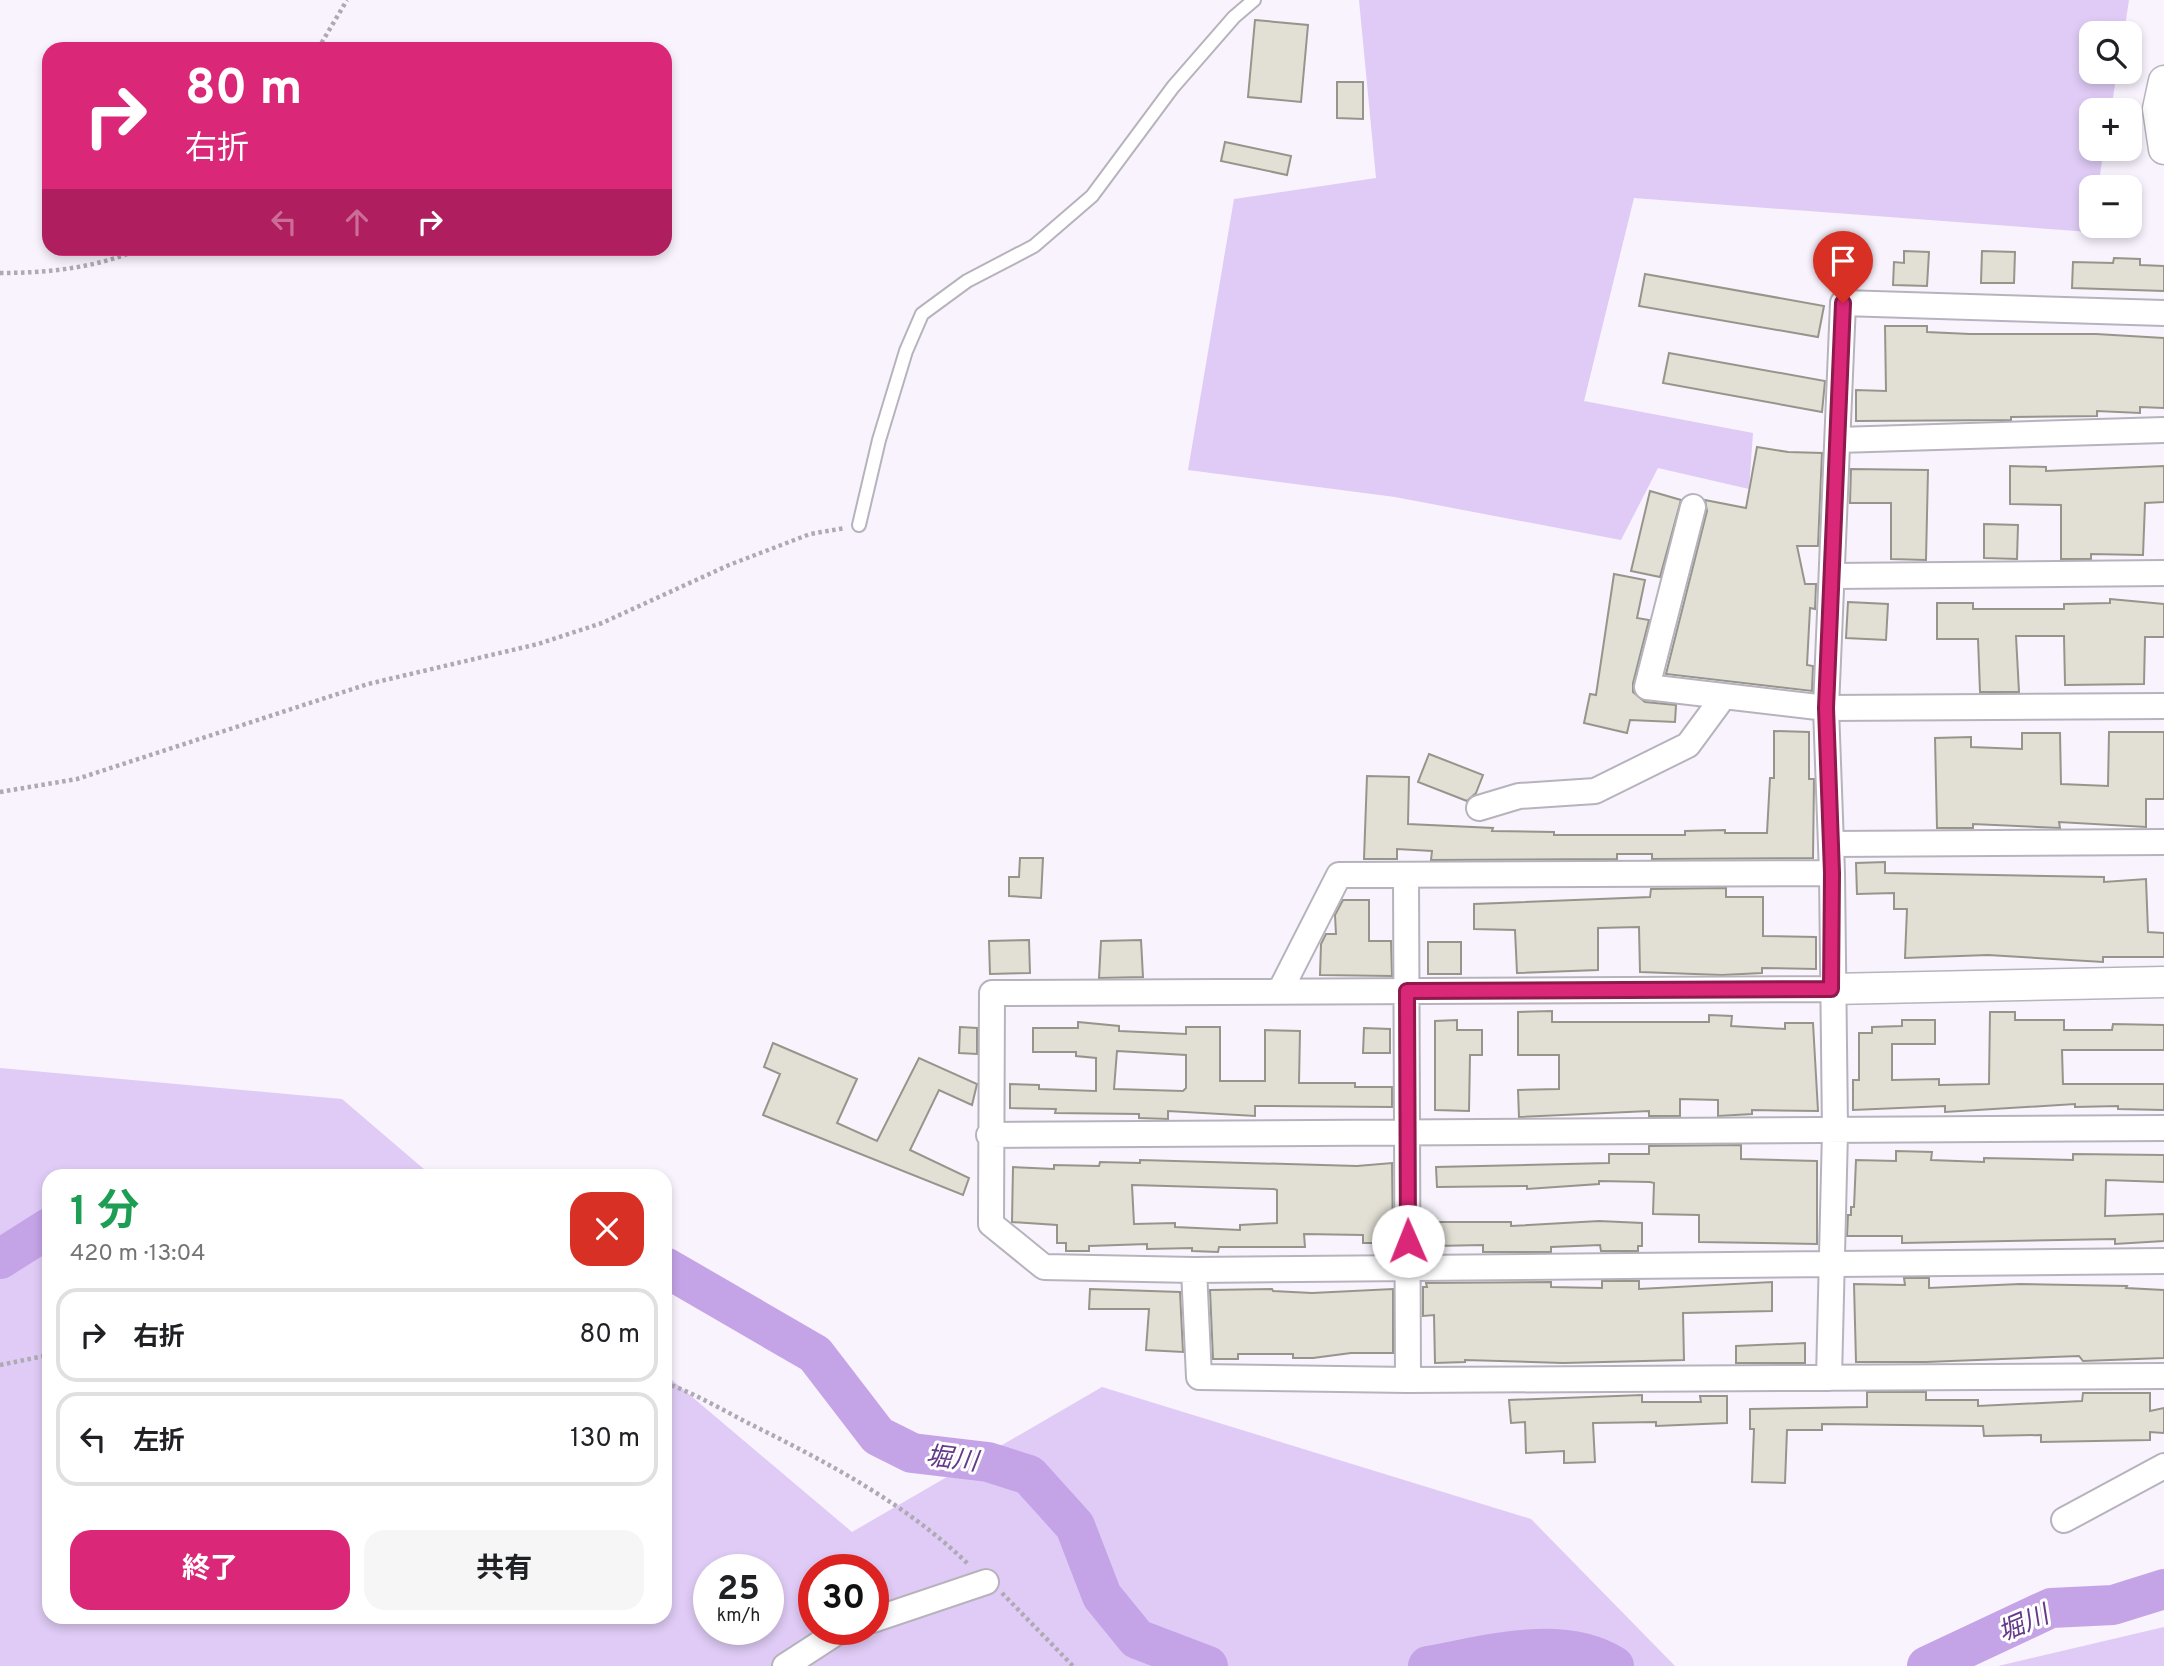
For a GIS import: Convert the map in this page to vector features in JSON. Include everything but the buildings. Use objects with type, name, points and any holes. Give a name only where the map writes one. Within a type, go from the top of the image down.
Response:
[{"type":"street","points":[[2164,80],[2158,109],[2164,149]]},
{"type":"street","points":[[1829,1378],[1835,1131],[1831,989],[1832,873],[1826,708],[1843,303],[2164,313]]},
{"type":"street","points":[[1838,440],[2164,430]]},
{"type":"street","points":[[1693,507],[1647,687],[1826,708],[2164,706]]},
{"type":"street","points":[[1832,576],[2164,573]]},
{"type":"street","points":[[1479,808],[1519,796],[1595,791],[1688,745],[1724,696]]},
{"type":"street","points":[[1831,844],[2164,842]]},
{"type":"street","points":[[1280,989],[1339,875],[1406,877],[1832,873]]},
{"type":"street","points":[[1406,877],[1408,1380]]},
{"type":"street","points":[[2164,982],[1831,989],[1280,989],[992,993],[989,1135],[991,1224],[1044,1267],[1194,1270],[2164,1261]]},
{"type":"street","points":[[989,1135],[2164,1128]]},
{"type":"street","points":[[1194,1270],[1199,1377],[1408,1380],[2164,1376]]},
{"type":"street","points":[[2064,1520],[2164,1466]]},
{"type":"street","points":[[889,1615],[986,1582]]},
{"type":"street","points":[[785,1666],[820,1645]]},
{"type":"lane","points":[[859,525],[883,427],[906,351],[922,314],[967,281],[1034,246],[1092,196],[1173,87],[1234,17],[1254,0]]},
{"type":"path","points":[[321,42],[347,0]]},
{"type":"path","points":[[0,273],[48,273],[124,256]]},
{"type":"path","points":[[0,792],[78,779],[368,684],[538,644],[602,623],[729,565],[810,534],[859,525]]},
{"type":"path","points":[[0,1365],[42,1356]]},
{"type":"path","points":[[672,1386],[807,1452],[899,1508],[948,1544],[986,1582],[1005,1595],[1073,1666]]},
{"type":"shaded area","points":[[1359,0],[2129,0],[2126,21],[2079,21],[2079,84],[2115,84],[2113,98],[2079,98],[2079,161],[2102,161],[2100,175],[2079,175],[2079,231],[1634,198],[1584,401],[1753,433],[1749,489],[1658,468],[1621,540],[1395,497],[1188,470],[1234,199],[1376,178]]},
{"type":"shaded area","points":[[0,1068],[342,1099],[424,1169],[42,1169],[42,1624],[672,1624],[672,1380],[852,1532],[1102,1387],[1531,1519],[1675,1666],[0,1666]]},
{"type":"shaded area","points":[[2164,1627],[2164,1666],[1998,1666]]},
{"type":"waterway","name":"堀川","points":[[0,1259],[42,1232]]},
{"type":"waterway","name":"堀川","points":[[672,1271],[815,1354],[878,1436],[912,1453],[988,1462],[1029,1475],[1075,1526],[1102,1596],[1137,1639],[1208,1666]]},
{"type":"waterway","name":"堀川","points":[[1927,1666],[2051,1608],[2113,1605],[2164,1589]]},
{"type":"waterway","name":"堀川","points":[[1428,1666],[1498,1653],[1547,1649],[1593,1656],[1614,1666]]},
{"type":"route","points":[[1408,1241],[1407,991],[1831,989],[1832,873],[1826,708],[1843,303]]}]
